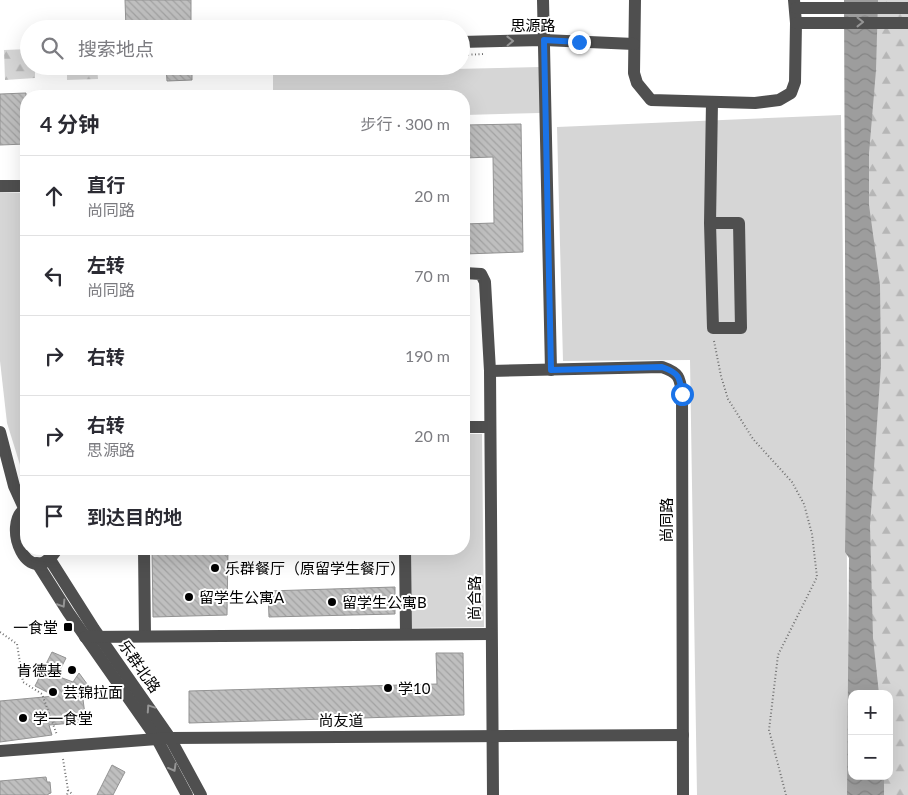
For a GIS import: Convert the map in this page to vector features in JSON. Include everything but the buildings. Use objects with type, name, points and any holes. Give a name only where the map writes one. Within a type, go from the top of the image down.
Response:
[{"type":"street","points":[[543,0],[551,370]]},
{"type":"street","points":[[635,0],[634,73],[637,83],[651,100],[712,102],[755,103],[779,100],[791,93],[795,82],[795,4],[837,8],[908,8]]},
{"type":"street","points":[[796,23],[908,23]]},
{"type":"street","name":"思源路","points":[[470,42],[544,40],[634,44]]},
{"type":"street","points":[[710,223],[739,223],[741,328],[713,328],[710,223],[712,102]]},
{"type":"street","points":[[0,186],[20,186]]},
{"type":"street","name":"尚合路","points":[[470,273],[481,274],[485,282],[490,371],[491,735],[493,795]]},
{"type":"street","name":"尚同路","points":[[490,371],[662,367],[674,371],[681,382],[683,795]]},
{"type":"street","points":[[470,428],[489,427]]},
{"type":"street","points":[[0,432],[14,486],[20,498]]},
{"type":"street","points":[[20,510],[11,517],[5,532],[8,548],[13,555],[28,563],[47,557]]},
{"type":"street","points":[[144,555],[145,636]]},
{"type":"street","points":[[405,555],[406,634]]},
{"type":"street","name":"乐群北路","points":[[47,557],[170,738],[200,795]]},
{"type":"street","name":"乐群北路","points":[[47,557],[85,636],[157,739],[187,795]]},
{"type":"street","points":[[85,636],[491,634]]},
{"type":"street","name":"尚友道","points":[[0,751],[170,738],[683,735]]},
{"type":"path","points":[[713,328],[715,352],[728,399],[753,439],[792,482],[804,504],[812,534],[816,577],[778,655],[769,730],[786,795]]},
{"type":"path","points":[[0,632],[17,644],[23,682],[42,694],[61,746],[68,790],[66,795]]},
{"type":"path","points":[[68,790],[73,795]]},
{"type":"green space","points":[[870,0],[908,0],[908,795],[865,795],[864,780],[893,780],[893,690],[864,690]]},
{"type":"green space","points":[[20,49],[20,75],[35,75],[35,78],[5,80],[4,50]]},
{"type":"green space","points":[[540,67],[540,113],[470,115],[470,90],[273,90],[273,75],[470,75],[470,69]]},
{"type":"green space","points":[[67,75],[98,75],[98,79],[67,80]]},
{"type":"green space","points":[[841,115],[849,690],[848,780],[850,780],[850,795],[697,795],[690,360],[563,361],[557,127]]},
{"type":"green space","points":[[0,192],[20,193],[20,465],[7,423],[0,361]]},
{"type":"green space","points":[[470,434],[482,434],[484,627],[410,628],[410,555],[470,555]]},
{"type":"water","points":[[844,0],[878,0],[876,70],[869,153],[869,205],[880,285],[881,365],[870,526],[873,638],[879,690],[848,690],[848,780],[884,780],[884,795],[847,795],[849,558],[845,552]]},
{"type":"place","name":"乐群餐厅（原留学生餐厅）","points":[[215,568]]},
{"type":"place","name":"留学生公寓A","points":[[189,597]]},
{"type":"place","name":"留学生公寓B","points":[[332,602]]},
{"type":"place","name":"一食堂","points":[[68,627]]},
{"type":"place","name":"肯德基","points":[[72,670]]},
{"type":"place","name":"学10","points":[[388,688]]},
{"type":"place","name":"芸锦拉面","points":[[53,692]]},
{"type":"place","name":"学一食堂","points":[[23,718]]},
{"type":"route","points":[[579,42],[544,40],[551,370],[662,367],[674,371],[681,382],[682,394]]}]
